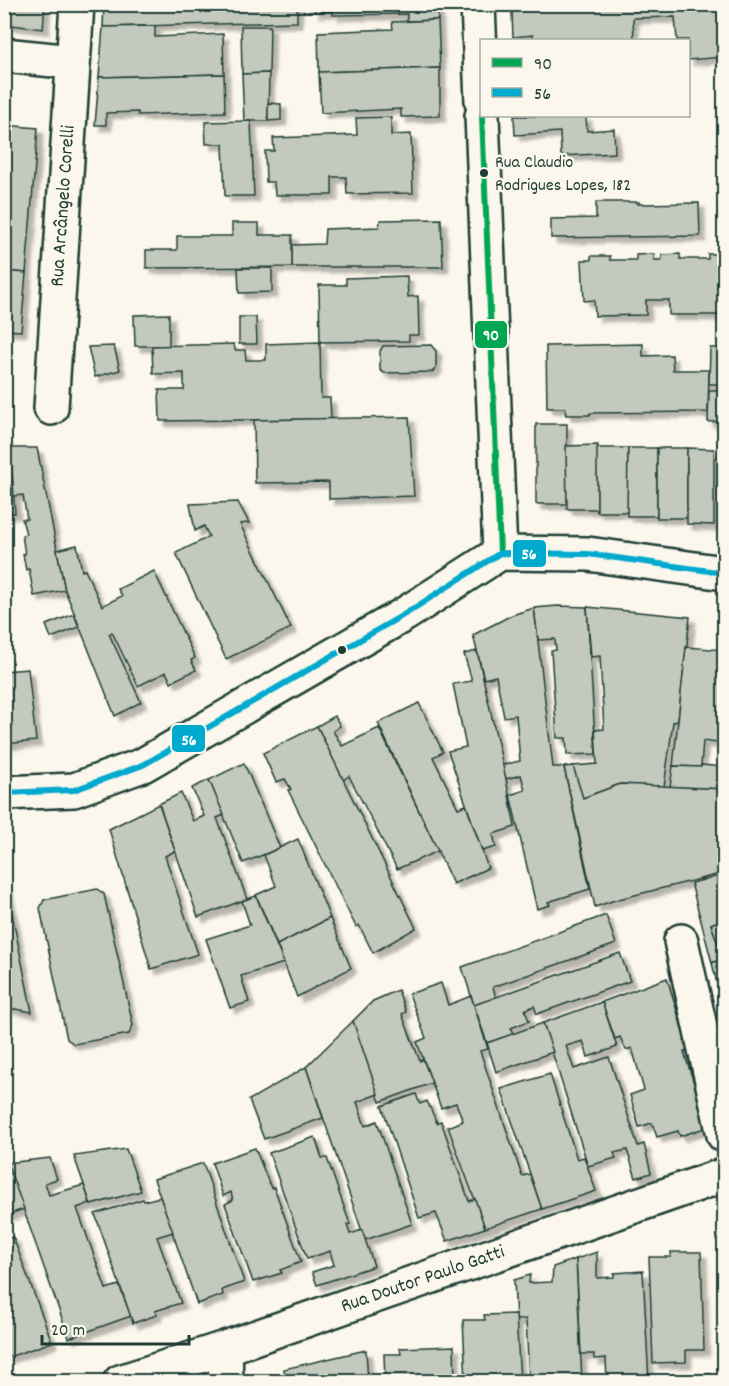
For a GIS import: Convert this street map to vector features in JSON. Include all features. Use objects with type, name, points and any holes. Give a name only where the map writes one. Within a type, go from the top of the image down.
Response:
[{"type":"street","name":"Rua Arcângelo Corelli","points":[[51,408],[77,4]]},
{"type":"street","points":[[478,4],[480,53]]},
{"type":"street","points":[[4,55],[73,62]]},
{"type":"street","points":[[482,117],[500,553]]},
{"type":"street","points":[[4,793],[74,790],[143,765],[405,614],[500,553],[588,554],[724,573]]},
{"type":"street","points":[[681,941],[724,1135]]},
{"type":"street","name":"Rua Doutor Paulo Gatti","points":[[120,1382],[225,1348],[724,1175]]},
{"type":"street","points":[[225,1348],[226,1382]]},
{"type":"building","points":[[4,4],[45,4],[43,29],[4,24]]},
{"type":"building","points":[[104,4],[297,4],[297,22],[103,27]]},
{"type":"building","points":[[314,4],[438,4],[438,20],[407,21],[407,14],[333,15],[333,11],[314,12]]},
{"type":"building","points":[[593,4],[724,4],[724,57],[690,60],[690,39],[677,39],[675,17],[633,18],[634,39],[533,39],[533,35],[513,37],[512,12]]},
{"type":"building","points":[[438,20],[440,68],[319,72],[318,32],[393,29],[392,22]]},
{"type":"building","points":[[155,26],[155,37],[223,34],[224,74],[99,77],[103,27]]},
{"type":"building","points":[[241,26],[270,26],[269,73],[242,74]]},
{"type":"building","points":[[440,68],[440,116],[401,117],[401,109],[321,113],[319,72]]},
{"type":"building","points":[[269,73],[268,121],[244,121],[242,74]]},
{"type":"building","points":[[224,74],[225,112],[138,115],[138,112],[106,113],[106,125],[95,125],[99,77]]},
{"type":"building","points":[[268,103],[281,104],[281,120],[268,121]]},
{"type":"building","points":[[391,117],[391,135],[411,134],[413,193],[347,194],[346,177],[332,177],[332,195],[275,195],[274,182],[266,182],[265,151],[274,151],[273,138],[357,135],[356,118]]},
{"type":"building","points":[[514,117],[586,117],[587,131],[614,129],[615,153],[561,156],[560,132],[515,135]]},
{"type":"building","points":[[251,121],[254,196],[225,196],[223,144],[206,144],[205,122]]},
{"type":"building","points":[[4,125],[38,128],[26,273],[4,271]]},
{"type":"building","points":[[720,148],[724,148],[724,221]]},
{"type":"building","points":[[596,202],[699,203],[700,236],[551,238],[551,219],[596,218]]},
{"type":"building","points":[[441,219],[443,267],[292,267],[292,245],[324,244],[325,229],[379,227],[380,220]]},
{"type":"building","points":[[232,223],[259,223],[259,235],[292,235],[292,267],[146,268],[146,250],[177,250],[177,236],[232,236]]},
{"type":"building","points":[[654,254],[654,260],[662,260],[662,255],[680,254],[680,259],[708,259],[708,254],[724,254],[724,299],[719,299],[720,315],[669,315],[669,300],[646,300],[646,315],[595,316],[594,300],[584,301],[582,260],[591,260],[591,256],[610,256],[610,260],[636,260],[636,255]]},
{"type":"building","points":[[238,268],[272,268],[272,292],[239,293]]},
{"type":"building","points":[[4,271],[26,273],[21,331],[4,330]]},
{"type":"building","points":[[407,276],[408,297],[418,296],[419,335],[409,335],[409,341],[320,342],[319,285],[346,285],[346,278]]},
{"type":"building","points":[[169,314],[169,346],[135,346],[134,315]]},
{"type":"building","points":[[239,317],[256,317],[257,344],[239,344]]},
{"type":"building","points":[[320,342],[321,398],[330,398],[331,419],[160,421],[159,390],[184,390],[184,373],[153,374],[152,346],[234,344],[235,350],[245,350],[246,360],[266,360],[266,344]]},
{"type":"building","points":[[643,344],[643,356],[672,355],[673,370],[709,370],[708,412],[566,415],[565,408],[547,408],[546,346]]},
{"type":"building","points":[[431,345],[436,351],[436,368],[432,372],[384,373],[380,370],[380,351],[383,346]]},
{"type":"building","points":[[114,346],[120,370],[95,377],[88,347]]},
{"type":"building","points":[[710,348],[724,348],[724,384],[709,384]]},
{"type":"building","points":[[709,390],[724,390],[724,421],[708,422]]},
{"type":"building","points":[[409,417],[414,496],[329,499],[329,482],[255,483],[254,420]]},
{"type":"building","points":[[536,424],[567,424],[567,504],[536,504]]},
{"type":"building","points":[[598,445],[597,509],[567,509],[566,446]]},
{"type":"building","points":[[10,448],[15,513],[4,514],[4,449]]},
{"type":"building","points":[[10,448],[37,448],[65,590],[34,596],[29,569],[26,570],[23,554],[25,554],[22,535],[26,534],[22,519],[27,519],[23,495],[14,496]]},
{"type":"building","points":[[597,448],[628,448],[628,512],[597,512]]},
{"type":"building","points":[[628,448],[657,448],[657,516],[627,516]]},
{"type":"building","points":[[657,448],[687,448],[687,518],[657,518]]},
{"type":"building","points":[[687,448],[714,449],[714,525],[687,524]]},
{"type":"building","points":[[238,502],[249,523],[240,524],[291,628],[226,659],[176,553],[209,537],[204,526],[195,531],[190,504]]},
{"type":"building","points":[[77,545],[82,571],[85,570],[102,606],[122,596],[118,589],[154,571],[195,658],[191,660],[196,670],[171,682],[166,672],[138,686],[112,632],[109,634],[141,702],[115,716],[65,590],[57,550]]},
{"type":"building","points":[[587,607],[596,754],[567,755],[566,738],[557,738],[551,651],[556,650],[555,639],[538,640],[534,608]]},
{"type":"building","points":[[587,607],[690,617],[678,721],[673,722],[664,787],[620,784],[583,798],[578,787],[573,766],[597,764],[595,730],[604,729],[600,656],[591,657]]},
{"type":"building","points":[[534,608],[553,767],[564,767],[590,889],[548,902],[550,905],[537,909],[510,795],[525,790],[521,775],[506,779],[502,765],[520,761],[516,715],[504,717],[496,676],[484,679],[473,635],[512,615]]},
{"type":"building","points":[[74,614],[79,627],[51,638],[46,625]]},
{"type":"building","points":[[686,647],[724,650],[724,744],[703,741],[701,767],[673,766]]},
{"type":"building","points":[[477,651],[515,827],[493,834],[496,847],[482,851],[448,751],[466,747],[453,684],[472,681],[464,654]]},
{"type":"building","points":[[28,669],[36,741],[4,744],[4,671]]},
{"type":"building","points":[[419,703],[443,752],[433,757],[458,808],[466,805],[488,868],[453,884],[378,723]]},
{"type":"building","points":[[335,716],[340,726],[333,731],[342,746],[379,728],[438,851],[397,869],[349,776],[343,780],[317,726]]},
{"type":"building","points":[[317,726],[416,928],[373,953],[359,925],[356,927],[288,790],[291,789],[285,779],[276,782],[263,753]]},
{"type":"building","points":[[244,763],[280,848],[243,863],[209,780]]},
{"type":"building","points":[[701,765],[724,767],[724,789],[670,787],[673,766],[701,767]]},
{"type":"building","points":[[573,766],[583,798],[620,784],[724,789],[724,873],[595,907],[564,767]]},
{"type":"building","points":[[209,780],[224,815],[217,818],[247,899],[198,917],[159,804],[181,793],[193,821],[204,816],[192,788]]},
{"type":"building","points":[[159,804],[175,851],[165,856],[198,954],[151,969],[109,829]]},
{"type":"building","points":[[298,839],[330,918],[277,945],[256,895],[276,886],[264,855]]},
{"type":"building","points":[[724,875],[724,919],[711,924],[721,952],[724,951],[724,958],[712,963],[691,883]]},
{"type":"building","points":[[5,881],[9,899],[32,1012],[4,1007]]},
{"type":"building","points":[[97,889],[104,894],[133,1025],[129,1034],[74,1044],[67,1039],[40,908],[44,900]]},
{"type":"building","points":[[256,896],[284,963],[241,976],[249,1002],[230,1008],[206,939],[250,925],[242,901]]},
{"type":"building","points":[[606,915],[616,944],[493,987],[496,998],[474,1005],[462,967]]},
{"type":"building","points":[[330,918],[351,968],[297,997],[277,945]]},
{"type":"building","points":[[724,919],[724,951],[721,952],[711,924]]},
{"type":"building","points":[[620,953],[630,981],[537,1014],[534,1006],[525,1010],[529,1021],[511,1028],[513,1034],[487,1043],[474,1005]]},
{"type":"building","points":[[724,958],[724,990],[719,992],[712,963]]},
{"type":"building","points":[[667,978],[689,1051],[684,1052],[708,1127],[680,1136],[678,1131],[657,1137],[652,1123],[639,1127],[630,1095],[644,1090],[632,1048],[626,1050],[620,1037],[615,1039],[602,1002]]},
{"type":"building","points":[[441,983],[448,1005],[471,996],[488,1049],[480,1051],[522,1176],[530,1174],[542,1209],[485,1228],[448,1127],[463,1121],[456,1103],[441,1108],[417,1042],[426,1038],[409,994]]},
{"type":"building","points":[[398,990],[406,1012],[402,1014],[420,1061],[423,1059],[432,1083],[380,1102],[353,1021],[373,1001]]},
{"type":"building","points":[[602,1002],[617,1047],[588,1057],[583,1041],[566,1046],[574,1069],[609,1057],[638,1146],[644,1144],[651,1173],[636,1178],[627,1150],[614,1153],[616,1158],[588,1166],[543,1023]]},
{"type":"building","points":[[353,1021],[378,1094],[357,1102],[365,1126],[377,1121],[412,1224],[365,1240],[306,1067]]},
{"type":"building","points":[[543,1023],[553,1052],[496,1072],[487,1043]]},
{"type":"building","points":[[306,1067],[323,1118],[264,1139],[249,1100]]},
{"type":"building","points":[[550,1074],[577,1159],[584,1157],[596,1191],[542,1209],[501,1089]]},
{"type":"building","points":[[416,1094],[420,1104],[427,1101],[437,1123],[441,1121],[469,1201],[475,1199],[485,1228],[447,1241],[436,1213],[419,1218],[382,1106]]},
{"type":"building","points":[[315,1137],[322,1158],[327,1158],[350,1224],[347,1225],[350,1234],[362,1230],[374,1266],[317,1285],[312,1272],[334,1265],[330,1251],[307,1259],[269,1153]]},
{"type":"building","points":[[255,1148],[271,1188],[274,1187],[301,1262],[280,1270],[282,1273],[253,1282],[225,1204],[233,1200],[231,1192],[223,1196],[212,1163]]},
{"type":"building","points":[[126,1149],[141,1191],[91,1205],[74,1156]]},
{"type":"building","points":[[50,1158],[57,1179],[45,1183],[49,1195],[84,1185],[90,1203],[77,1208],[106,1289],[119,1285],[131,1316],[69,1338],[7,1163]]},
{"type":"building","points":[[4,1163],[7,1163],[24,1209],[4,1216]]},
{"type":"building","points":[[203,1163],[244,1282],[222,1290],[223,1295],[197,1304],[154,1179]]},
{"type":"building","points":[[160,1197],[173,1232],[157,1237],[181,1303],[155,1311],[157,1315],[133,1323],[95,1214],[143,1199],[144,1201]]},
{"type":"building","points":[[13,1237],[52,1342],[6,1358],[4,1240]]},
{"type":"building","points":[[597,1252],[597,1278],[614,1277],[614,1273],[643,1271],[649,1382],[607,1382],[606,1358],[594,1359],[594,1354],[581,1354],[576,1259]]},
{"type":"building","points":[[671,1252],[701,1252],[704,1350],[686,1350],[686,1362],[653,1363],[649,1257],[671,1257]]},
{"type":"building","points":[[576,1259],[582,1382],[529,1381],[526,1319],[516,1320],[514,1280],[530,1275],[529,1283],[552,1282],[553,1267]]},
{"type":"building","points":[[516,1314],[520,1382],[466,1382],[463,1320],[485,1320],[484,1315]]},
{"type":"building","points":[[454,1346],[455,1382],[385,1382],[384,1354],[401,1354],[400,1348]]},
{"type":"building","points":[[366,1350],[368,1382],[285,1382],[284,1369]]},
{"type":"building","points":[[711,1374],[712,1382],[649,1382],[649,1376]]},
{"type":"transit line","name":"90","points":[[482,117],[500,553]]},
{"type":"transit line","name":"56","points":[[4,793],[74,790],[143,765],[405,614],[500,553],[588,554],[724,573]]},
{"type":"place","name":"Rua Claudio Rodrigues Lopes, 182","points":[[484,173]]}]
